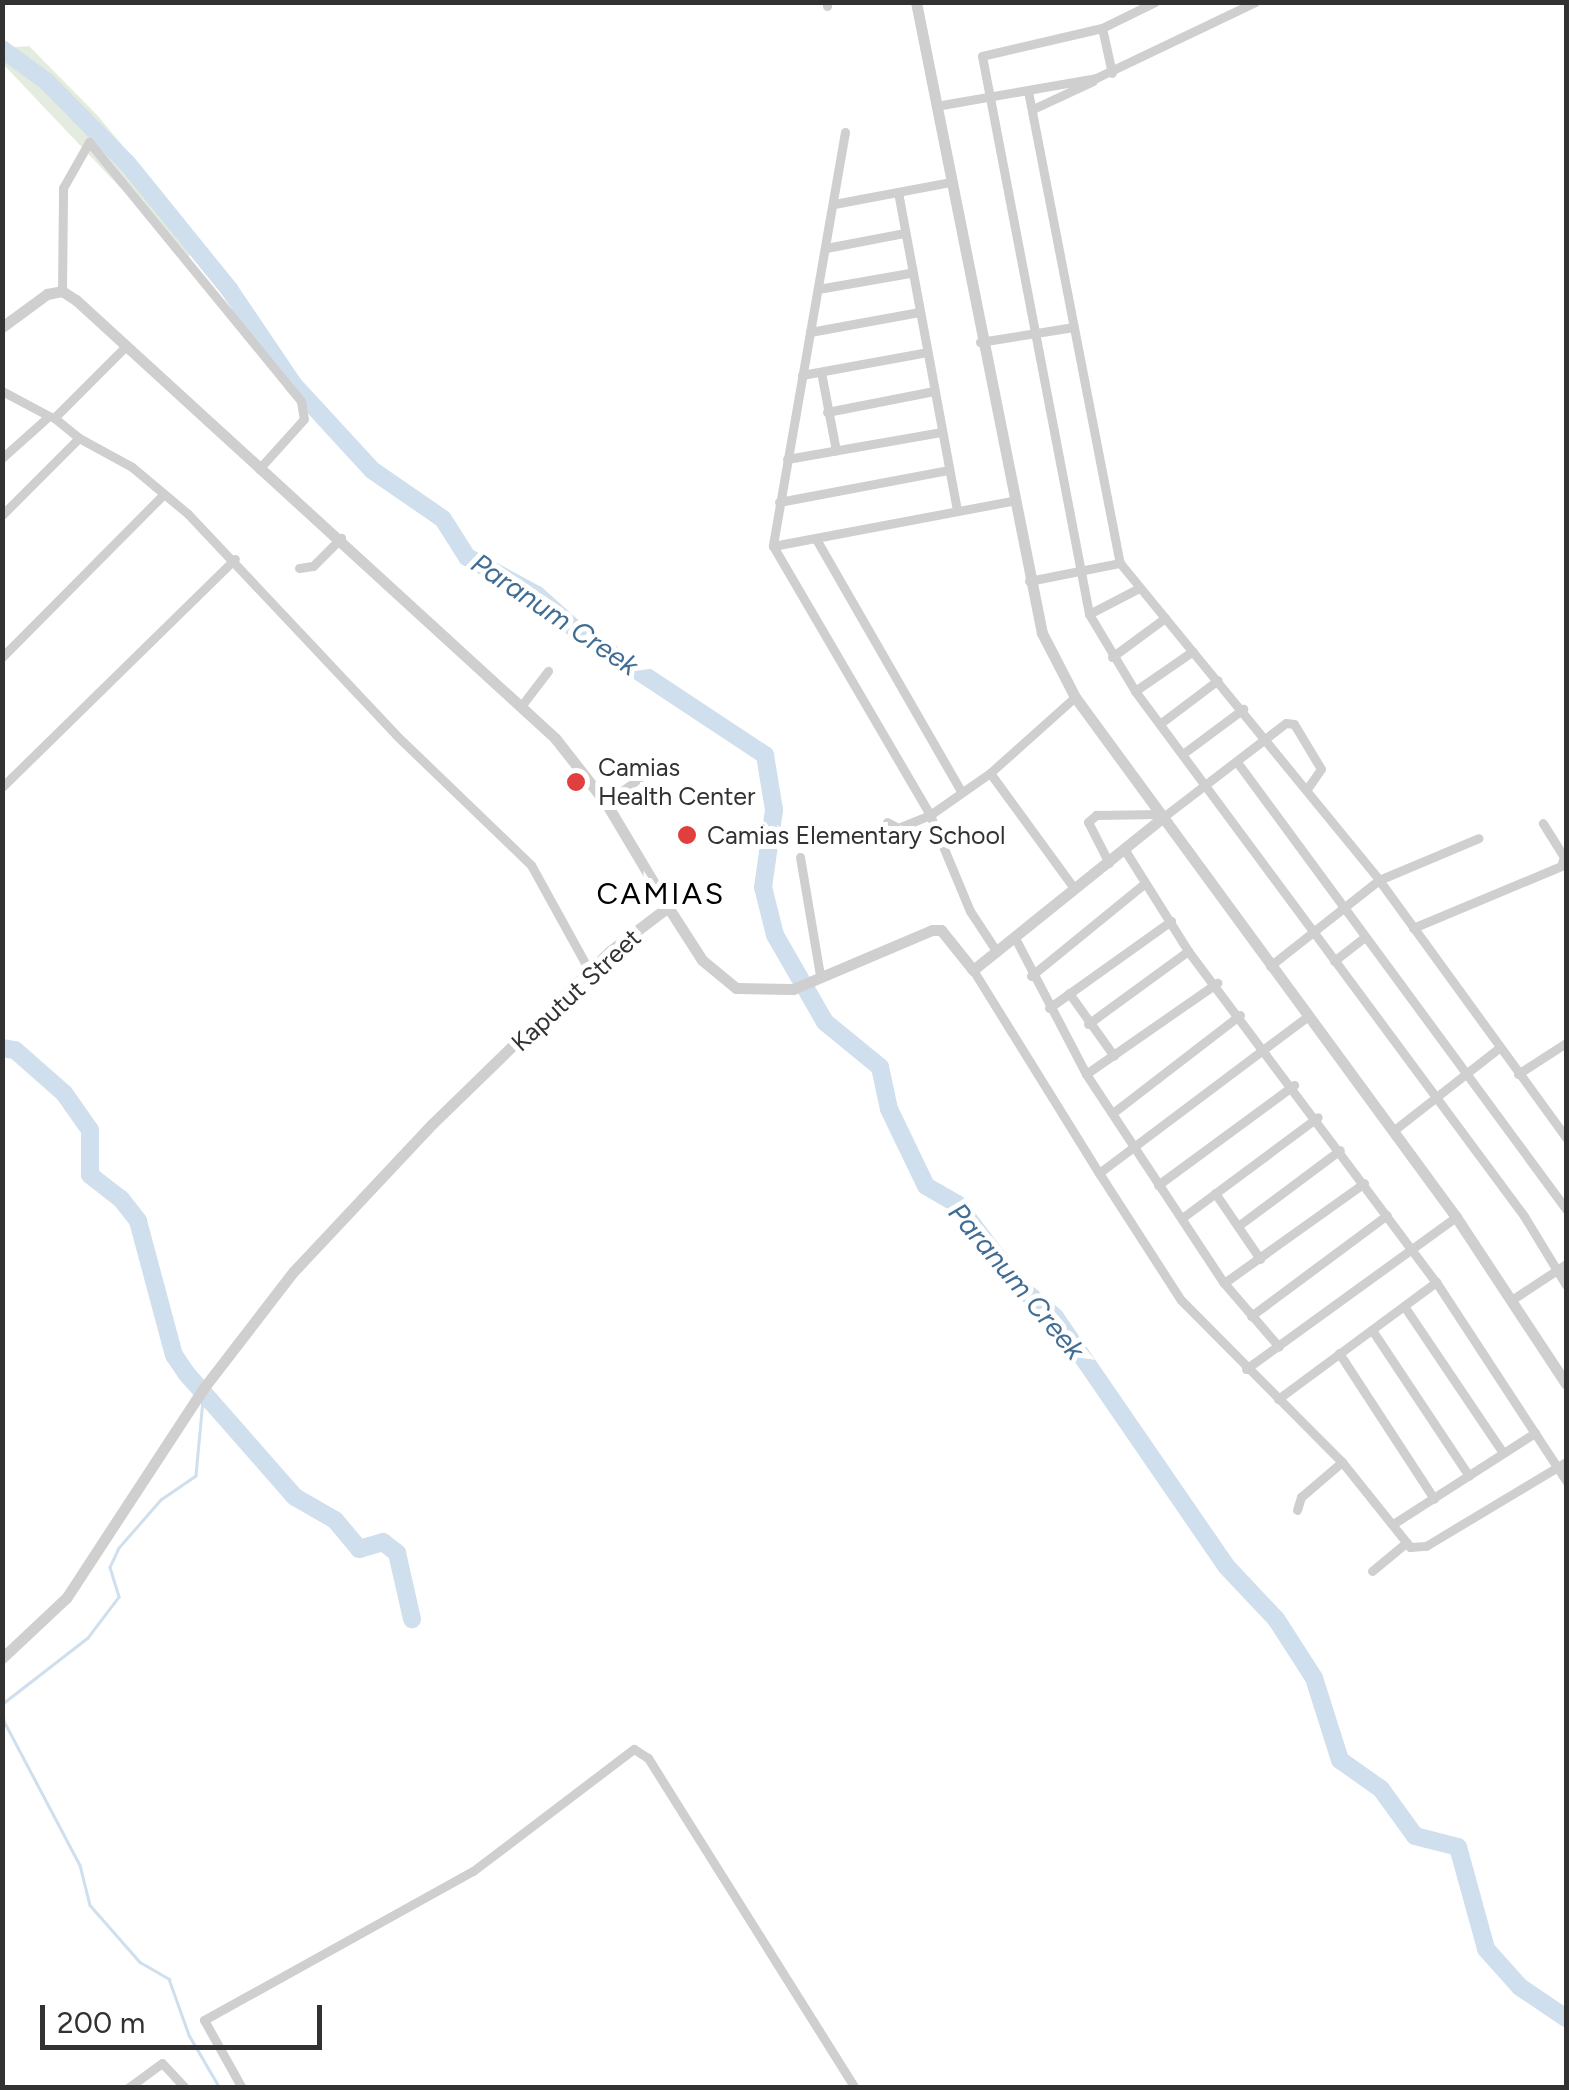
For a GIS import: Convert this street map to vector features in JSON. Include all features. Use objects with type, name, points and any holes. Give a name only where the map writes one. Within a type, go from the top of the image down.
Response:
[{"type":"street","points":[[916,2],[980,342],[1028,582],[1042,633],[1075,696],[1456,1217],[1566,1384]]},
{"type":"street","points":[[1155,2],[1102,28],[982,56],[1089,614],[1112,657],[1562,1268],[1566,1285]]},
{"type":"street","points":[[1033,109],[1255,2]]},
{"type":"street","points":[[1102,28],[1112,72]]},
{"type":"street","points":[[936,106],[1096,78]]},
{"type":"street","points":[[1028,91],[1120,564],[1243,708],[1379,880],[1518,1074],[1565,1131]]},
{"type":"street","points":[[845,132],[772,546],[930,814],[970,911],[997,952]]},
{"type":"street","points":[[259,469],[304,419],[300,401],[88,142],[63,188],[62,290],[259,469],[341,538],[522,704],[606,802],[668,907],[723,981],[758,991],[793,989],[932,930],[941,930],[973,970],[1098,1173],[1182,1300],[1342,1462],[1407,1542],[1419,1550],[1563,1465]]},
{"type":"street","points":[[834,204],[950,182]]},
{"type":"street","points":[[898,192],[957,510]]},
{"type":"street","points":[[826,248],[904,233]]},
{"type":"street","points":[[818,288],[910,273]]},
{"type":"street","points":[[2,327],[62,290]]},
{"type":"street","points":[[810,332],[919,312]]},
{"type":"street","points":[[980,342],[1074,328]]},
{"type":"street","points":[[2,458],[126,346]]},
{"type":"street","points":[[802,375],[927,352]]},
{"type":"street","points":[[821,372],[836,450]]},
{"type":"street","points":[[2,392],[132,467],[235,560],[396,735],[531,865],[590,972]]},
{"type":"street","points":[[827,412],[934,392]]},
{"type":"street","points":[[787,459],[941,432]]},
{"type":"street","points":[[2,515],[79,438]]},
{"type":"street","points":[[779,502],[949,470]]},
{"type":"street","points":[[2,658],[163,495]]},
{"type":"street","points":[[772,546],[1012,501]]},
{"type":"street","points":[[299,568],[313,566],[341,538]]},
{"type":"street","points":[[816,539],[961,791]]},
{"type":"street","points":[[2,787],[235,560]]},
{"type":"street","points":[[1028,582],[1120,564]]},
{"type":"street","points":[[1089,614],[1139,588]]},
{"type":"street","points":[[1112,657],[1165,618]]},
{"type":"street","points":[[1136,690],[1193,651]]},
{"type":"street","points":[[522,704],[548,671]]},
{"type":"street","points":[[1161,723],[1218,680]]},
{"type":"street","points":[[888,822],[898,828],[930,814],[990,773],[1075,696]]},
{"type":"street","points":[[1184,753],[1243,708]]},
{"type":"street","points":[[973,970],[1073,887],[1126,852],[1161,816],[1267,739],[1294,724],[1320,769],[1307,789]]},
{"type":"street","points":[[1238,762],[1468,1070],[1566,1209]]},
{"type":"street","points":[[606,802],[646,773]]},
{"type":"street","points":[[990,773],[1073,887]]},
{"type":"street","points":[[1109,863],[1088,822],[1096,816],[1161,816]]},
{"type":"street","points":[[1413,928],[1560,866],[1564,857],[1543,823]]},
{"type":"street","points":[[1270,966],[1379,880],[1478,838]]},
{"type":"street","points":[[1126,852],[1188,951],[1217,983],[1318,1117],[1436,1282],[1535,1433],[1563,1465],[1566,1482]]},
{"type":"street","points":[[800,857],[816,978]]},
{"type":"street","points":[[1031,976],[1144,884]]},
{"type":"street","name":"Kaputut Street","points":[[2,1658],[66,1598],[198,1397],[358,1199],[590,972],[668,907]]},
{"type":"street","points":[[1049,1008],[1172,922]]},
{"type":"street","points":[[1334,961],[1366,937]]},
{"type":"street","points":[[1015,938],[1031,976],[1086,1074],[1224,1283],[1279,1346]]},
{"type":"street","points":[[1088,1024],[1188,951]]},
{"type":"street","points":[[1086,1074],[1217,983]]},
{"type":"street","points":[[1069,993],[1114,1056]]},
{"type":"street","points":[[1114,1112],[1240,1015]]},
{"type":"street","points":[[1098,1173],[1308,1016]]},
{"type":"street","points":[[1518,1074],[1566,1043]]},
{"type":"street","points":[[1393,1131],[1499,1048]]},
{"type":"street","points":[[1158,1185],[1294,1086]]},
{"type":"street","points":[[1182,1218],[1318,1117]]},
{"type":"street","points":[[1238,1226],[1340,1150]]},
{"type":"street","points":[[1224,1283],[1364,1183]]},
{"type":"street","points":[[1215,1193],[1260,1259]]},
{"type":"street","points":[[1251,1316],[1387,1214]]},
{"type":"street","points":[[1246,1369],[1456,1217]]},
{"type":"street","points":[[1513,1299],[1562,1268]]},
{"type":"street","points":[[1278,1399],[1436,1282]]},
{"type":"street","points":[[1404,1306],[1503,1453]]},
{"type":"street","points":[[1372,1330],[1469,1476]]},
{"type":"street","points":[[1339,1353],[1434,1499]]},
{"type":"street","points":[[1393,1524],[1535,1433]]},
{"type":"street","points":[[1296,1510],[1301,1497],[1342,1462]]},
{"type":"street","points":[[1372,1571],[1407,1542]]},
{"type":"street","points":[[242,2088],[204,2020],[474,1871],[634,1748],[658,1773],[855,2088]]},
{"type":"street","points":[[128,2088],[155,2064],[166,2065],[184,2088]]},
{"type":"shaded area","points":[[29,46],[98,116],[197,236],[188,259],[3,64],[3,48]]},
{"type":"waterway","name":"Paranum Creek","points":[[2,49],[46,81],[127,163],[229,289],[293,384],[372,470],[443,519],[467,557],[537,595],[576,630],[765,755],[774,810],[763,887],[775,935],[825,1022],[880,1067],[889,1109],[926,1186],[957,1204],[1020,1287],[1055,1317],[1226,1566],[1276,1619],[1314,1678],[1340,1760],[1381,1789],[1415,1836],[1458,1847],[1486,1949],[1520,1987],[1566,2018]]},
{"type":"waterway","points":[[2,1048],[15,1050],[64,1093],[90,1130],[90,1175],[121,1199],[138,1221],[174,1355],[186,1373],[295,1497],[335,1520],[359,1549],[383,1542],[397,1553],[412,1619]]},
{"type":"waterway","points":[[203,1400],[196,1476],[161,1500],[119,1548],[110,1567],[119,1597],[88,1638],[3,1704],[4,1721],[80,1865],[90,1905],[140,1962],[169,1979],[189,2035],[220,2088]]},
{"type":"place","name":"Camias Health Center","points":[[576,782]]},
{"type":"place","name":"Camias Elementary School","points":[[687,835]]},
{"type":"district","name":"CAMIAS","points":[[661,894]]}]
